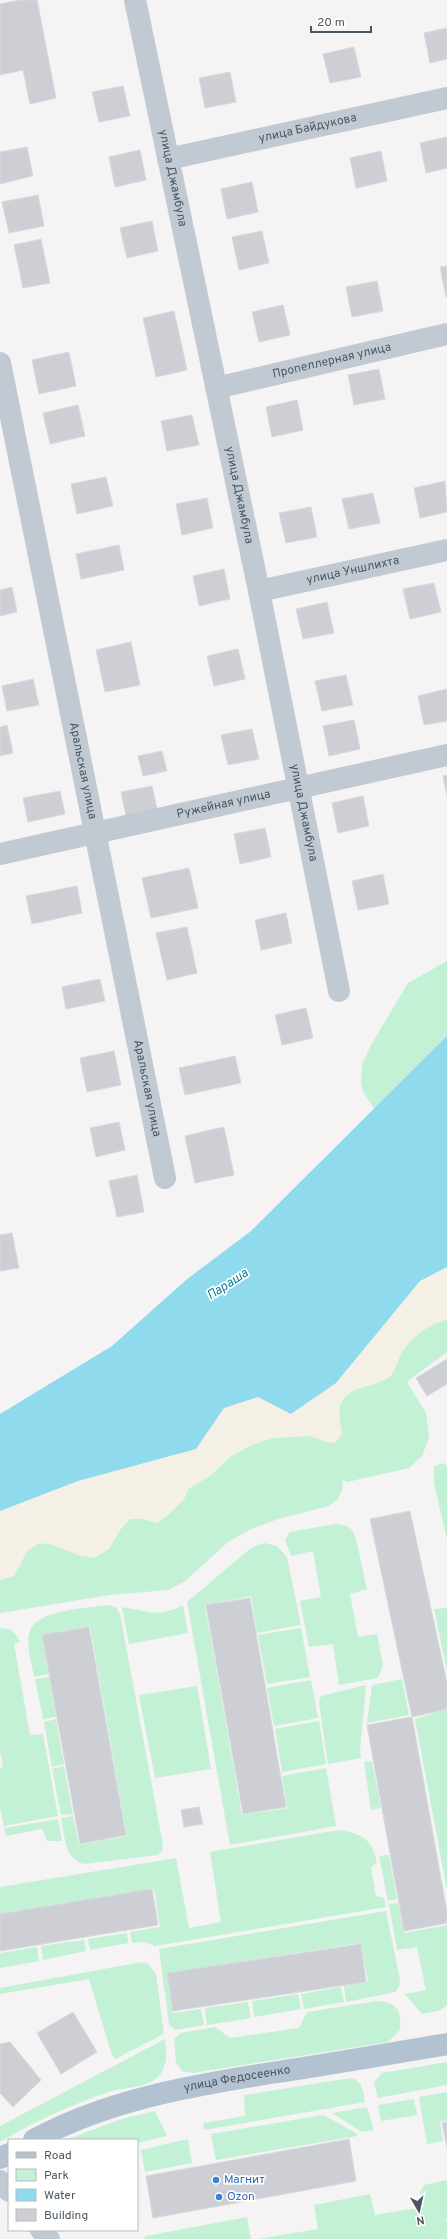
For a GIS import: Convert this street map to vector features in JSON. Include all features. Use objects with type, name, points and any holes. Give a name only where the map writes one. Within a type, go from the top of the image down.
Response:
[{"type":"main road","name":"улица Федосеенко","points":[[36,2139],[60,2126],[125,2102],[196,2085],[447,2044]]},
{"type":"street","name":"улица Джамбула","points":[[135,0],[259,591],[297,790],[339,992]]},
{"type":"street","name":"улица Байдукова","points":[[168,159],[447,98]]},
{"type":"street","name":"Пропеллерная улица","points":[[216,388],[447,334]]},
{"type":"street","name":"Аральская улица","points":[[0,363],[165,1178]]},
{"type":"street","name":"улица Уншлихта","points":[[259,591],[447,550]]},
{"type":"street","name":"Ружейная улица","points":[[0,854],[297,790],[447,755]]},
{"type":"street","points":[[0,2181],[8,2190]]},
{"type":"street","points":[[43,2231],[49,2239]]},
{"type":"green space","points":[[447,961],[447,1036],[375,1110],[363,1092],[361,1083],[362,1064],[371,1045],[408,983]]},
{"type":"green space","points":[[447,1319],[447,1352],[407,1382],[426,1413],[429,1438],[422,1456],[409,1468],[347,1482],[343,1480],[342,1490],[337,1500],[329,1506],[278,1519],[251,1529],[228,1542],[184,1582],[168,1590],[109,1595],[0,1613],[0,1580],[14,1576],[27,1551],[39,1543],[52,1543],[81,1556],[109,1549],[119,1531],[130,1519],[143,1519],[157,1523],[184,1499],[188,1489],[211,1475],[231,1456],[254,1444],[273,1438],[342,1434],[339,1409],[346,1396],[357,1389],[383,1381],[389,1377],[394,1371],[403,1351],[413,1338],[432,1325]]},
{"type":"green space","points":[[443,1463],[447,1466],[447,1540],[434,1483],[434,1466]]},
{"type":"green space","points":[[335,1524],[348,1527],[354,1534],[367,1589],[350,1594],[358,1637],[377,1634],[383,1665],[378,1678],[339,1685],[333,1644],[309,1647],[300,1601],[321,1597],[313,1551],[291,1556],[285,1540],[290,1532]]},
{"type":"green space","points":[[264,1543],[277,1546],[287,1557],[301,1625],[257,1633],[251,1596],[205,1605],[242,1815],[287,1808],[282,1776],[326,1768],[336,1826],[230,1845],[187,1602],[251,1548]]},
{"type":"green space","points":[[109,1605],[116,1608],[120,1614],[163,1845],[162,1851],[157,1855],[84,1864],[77,1861],[73,1857],[66,1846],[61,1818],[73,1816],[79,1845],[127,1836],[90,1626],[42,1635],[48,1674],[34,1677],[28,1641],[30,1631],[35,1624],[43,1618],[65,1611]]},
{"type":"green space","points":[[183,1605],[188,1633],[129,1644],[122,1607],[146,1612],[160,1612],[175,1609]]},
{"type":"green space","points":[[447,1608],[447,1671],[434,1609]]},
{"type":"green space","points":[[0,1628],[12,1631],[20,1642],[14,1644],[30,1735],[43,1734],[58,1816],[4,1826],[0,1809],[0,1768],[3,1767],[0,1751]]},
{"type":"green space","points":[[301,1628],[310,1677],[267,1684],[258,1635]]},
{"type":"green space","points":[[49,1677],[56,1717],[43,1719],[35,1679]]},
{"type":"green space","points":[[402,1679],[409,1715],[367,1723],[372,1685]]},
{"type":"green space","points":[[311,1680],[318,1718],[274,1726],[267,1688]]},
{"type":"green space","points":[[366,1685],[360,1751],[361,1758],[328,1764],[319,1703],[321,1696]]},
{"type":"green space","points":[[197,1686],[211,1769],[155,1778],[139,1695]]},
{"type":"green space","points":[[447,1709],[447,1890],[415,1719]]},
{"type":"green space","points":[[56,1719],[64,1764],[52,1767],[44,1722]]},
{"type":"green space","points":[[319,1721],[326,1764],[282,1772],[275,1729]]},
{"type":"green space","points":[[372,1761],[381,1808],[371,1810],[364,1762]]},
{"type":"green space","points":[[64,1766],[73,1814],[61,1815],[52,1769]]},
{"type":"green space","points":[[58,1819],[62,1841],[47,1841],[42,1829],[6,1836],[4,1828]]},
{"type":"green space","points":[[338,1830],[359,1835],[369,1843],[377,1863],[371,1867],[376,1896],[384,1898],[386,1907],[155,1946],[144,1942],[132,1943],[130,1932],[160,1927],[154,1889],[0,1914],[0,1887],[176,1858],[189,1928],[221,1922],[210,1852]]},
{"type":"green space","points":[[389,1855],[397,1899],[388,1901],[379,1856]]},
{"type":"green space","points":[[398,1903],[404,1933],[447,1925],[447,2005],[441,2010],[422,2014],[405,1994],[426,1990],[417,1947],[396,1950],[389,1904]]},
{"type":"green space","points":[[386,1911],[400,1980],[399,1987],[395,1992],[346,2002],[344,1986],[368,1982],[361,1943],[167,1973],[173,2013],[201,2009],[204,2025],[175,2030],[169,2024],[159,1949]]},
{"type":"green space","points":[[127,1933],[128,1943],[90,1950],[88,1939]]},
{"type":"green space","points":[[84,1940],[86,1951],[43,1960],[41,1946]]},
{"type":"green space","points":[[37,1947],[39,1961],[0,1968],[0,1953]]},
{"type":"green space","points":[[142,1962],[148,1964],[156,1974],[164,2034],[115,2059],[112,2055],[89,1979],[0,1994],[0,1988]]},
{"type":"green space","points":[[341,1987],[344,2002],[304,2009],[301,1994]]},
{"type":"green space","points":[[298,1994],[301,2009],[254,2017],[252,2001]]},
{"type":"green space","points":[[377,2001],[389,2003],[397,2009],[399,2013],[400,2030],[388,2042],[193,2073],[182,2071],[176,2062],[174,2039],[181,2033],[215,2027],[230,2038],[299,2028],[307,2012]]},
{"type":"green space","points":[[248,2002],[251,2018],[207,2025],[205,2008]]},
{"type":"green space","points":[[165,2039],[166,2054],[164,2068],[158,2077],[153,2081],[142,2085],[112,2091],[83,2102],[41,2120],[0,2142],[0,2126]]},
{"type":"green space","points":[[447,2062],[447,2085],[378,2098],[374,2082],[382,2073]]},
{"type":"green space","points":[[351,2078],[358,2081],[360,2084],[363,2090],[365,2102],[204,2130],[203,2123],[245,2116],[244,2095]]},
{"type":"green space","points":[[447,2092],[447,2121],[440,2122],[443,2141],[427,2144],[419,2097]]},
{"type":"green space","points":[[414,2099],[417,2115],[381,2121],[378,2105]]},
{"type":"green space","points":[[367,2107],[374,2130],[362,2132],[332,2113]]},
{"type":"green space","points":[[155,2111],[167,2136],[138,2143],[138,2139],[68,2139],[122,2119]]},
{"type":"green space","points":[[323,2115],[356,2133],[357,2136],[216,2160],[211,2134]]},
{"type":"green space","points":[[188,2139],[192,2163],[145,2172],[141,2150]]},
{"type":"green space","points":[[447,2180],[447,2217],[445,2221],[447,2221],[447,2239],[258,2239],[318,2229],[314,2205],[370,2194],[375,2215],[424,2207],[420,2192],[424,2185]]},
{"type":"green space","points":[[247,2217],[251,2239],[144,2239],[146,2236]]},
{"type":"sand","points":[[447,1267],[447,1319],[432,1325],[413,1338],[403,1351],[394,1371],[389,1377],[383,1381],[357,1389],[346,1396],[339,1409],[342,1434],[335,1443],[326,1442],[307,1435],[273,1438],[254,1444],[231,1456],[211,1475],[188,1489],[184,1499],[157,1523],[143,1519],[130,1519],[119,1531],[109,1549],[95,1558],[81,1555],[58,1546],[39,1544],[30,1548],[22,1559],[14,1576],[0,1580],[0,1511],[78,1481],[196,1449],[224,1408],[258,1397],[291,1414],[336,1383],[420,1281]]},
{"type":"water","name":"Параша","points":[[447,1036],[447,1267],[420,1281],[336,1383],[291,1414],[258,1397],[224,1408],[196,1449],[78,1481],[0,1511],[0,1414],[112,1346],[186,1280],[251,1231]]},
{"type":"building","points":[[21,0],[37,0],[56,98],[30,104],[23,70],[0,75],[0,4]]},
{"type":"building","points":[[447,28],[447,59],[430,63],[424,33]]},
{"type":"building","points":[[354,47],[361,77],[330,83],[323,54]]},
{"type":"building","points":[[230,72],[236,102],[205,108],[199,78]]},
{"type":"building","points":[[123,86],[130,116],[99,122],[92,92]]},
{"type":"building","points":[[447,137],[447,168],[426,173],[420,143]]},
{"type":"building","points":[[27,147],[33,176],[0,184],[0,152]]},
{"type":"building","points":[[140,150],[146,180],[115,187],[109,157]]},
{"type":"building","points":[[381,151],[387,181],[356,188],[350,158]]},
{"type":"building","points":[[252,182],[258,212],[227,219],[221,189]]},
{"type":"building","points":[[38,195],[44,226],[9,233],[2,202]]},
{"type":"building","points":[[152,221],[158,251],[127,258],[120,228]]},
{"type":"building","points":[[262,231],[269,263],[239,270],[232,237]]},
{"type":"building","points":[[41,239],[50,283],[23,288],[14,245]]},
{"type":"building","points":[[447,266],[447,297],[446,297],[440,267]]},
{"type":"building","points":[[377,281],[383,311],[352,317],[346,287]]},
{"type":"building","points":[[283,305],[290,335],[259,342],[252,312]]},
{"type":"building","points":[[174,311],[187,370],[156,377],[143,318]]},
{"type":"building","points":[[69,352],[76,386],[39,394],[32,360]]},
{"type":"building","points":[[379,369],[385,399],[354,405],[348,375]]},
{"type":"building","points":[[297,400],[303,430],[272,437],[266,407]]},
{"type":"building","points":[[78,405],[85,436],[50,444],[43,413]]},
{"type":"building","points":[[192,415],[199,445],[167,451],[161,421]]},
{"type":"building","points":[[106,477],[113,506],[77,514],[71,484]]},
{"type":"building","points":[[445,481],[447,512],[420,518],[414,488]]},
{"type":"building","points":[[373,493],[380,523],[349,529],[342,499]]},
{"type":"building","points":[[207,498],[213,528],[182,535],[176,504]]},
{"type":"building","points":[[311,507],[317,537],[286,543],[279,513]]},
{"type":"building","points":[[119,545],[124,570],[81,579],[76,554]]},
{"type":"building","points":[[224,569],[230,599],[199,606],[193,576]]},
{"type":"building","points":[[434,583],[441,612],[410,619],[403,589]]},
{"type":"building","points":[[12,587],[17,612],[0,616],[0,590]]},
{"type":"building","points":[[327,602],[334,633],[303,639],[296,609]]},
{"type":"building","points":[[131,642],[140,685],[105,692],[96,650]]},
{"type":"building","points":[[238,649],[245,679],[214,686],[207,656]]},
{"type":"building","points":[[346,675],[353,705],[322,711],[315,681]]},
{"type":"building","points":[[33,679],[39,705],[7,711],[2,686]]},
{"type":"building","points":[[447,689],[447,721],[424,725],[418,696]]},
{"type":"building","points":[[354,720],[360,749],[329,756],[323,726]]},
{"type":"building","points":[[7,725],[13,753],[0,756],[0,727]]},
{"type":"building","points":[[252,729],[259,759],[228,765],[221,735]]},
{"type":"building","points":[[162,751],[167,771],[143,776],[138,756]]},
{"type":"building","points":[[447,775],[447,796],[443,776]]},
{"type":"building","points":[[152,786],[158,813],[127,820],[121,792]]},
{"type":"building","points":[[60,791],[65,814],[28,822],[23,798]]},
{"type":"building","points":[[363,796],[369,826],[338,833],[332,803]]},
{"type":"building","points":[[265,828],[271,857],[240,864],[234,834]]},
{"type":"building","points":[[189,868],[198,908],[151,918],[142,878]]},
{"type":"building","points":[[383,874],[389,904],[358,910],[352,881]]},
{"type":"building","points":[[77,886],[82,913],[32,924],[26,896]]},
{"type":"building","points":[[286,913],[292,943],[261,950],[255,920]]},
{"type":"building","points":[[187,927],[197,973],[167,980],[156,933]]},
{"type":"building","points":[[100,979],[105,1001],[66,1009],[62,987]]},
{"type":"building","points":[[306,1008],[313,1038],[282,1045],[275,1015]]},
{"type":"building","points":[[114,1051],[121,1085],[87,1092],[80,1058]]},
{"type":"building","points":[[235,1056],[241,1083],[185,1095],[179,1068]]},
{"type":"building","points":[[119,1122],[125,1150],[96,1157],[90,1128]]},
{"type":"building","points":[[224,1127],[234,1175],[195,1183],[185,1136]]},
{"type":"building","points":[[137,1175],[144,1212],[117,1217],[109,1181]]},
{"type":"building","points":[[12,1233],[19,1268],[0,1271],[0,1235]]},
{"type":"building","points":[[447,1359],[447,1384],[427,1396],[416,1378]]},
{"type":"building","points":[[410,1511],[447,1683],[447,1709],[412,1717],[370,1519]]},
{"type":"building","points":[[250,1598],[286,1807],[243,1814],[206,1605]]},
{"type":"building","points":[[89,1627],[126,1835],[80,1844],[42,1635]]},
{"type":"building","points":[[412,1717],[447,1912],[447,1923],[404,1931],[367,1725]]},
{"type":"building","points":[[199,1807],[203,1824],[184,1827],[181,1810]]},
{"type":"building","points":[[152,1889],[158,1925],[0,1951],[0,1914]]},
{"type":"building","points":[[361,1944],[366,1982],[173,2011],[167,1973]]},
{"type":"building","points":[[73,2012],[97,2052],[61,2074],[37,2033]]},
{"type":"building","points":[[10,2042],[41,2080],[13,2107],[0,2093],[0,2044]]},
{"type":"building","points":[[447,2122],[447,2148],[442,2123]]},
{"type":"building","points":[[349,2139],[356,2181],[153,2218],[146,2176]]},
{"type":"place","name":"Магнит","points":[[216,2180]]},
{"type":"place","name":"Ozon","points":[[219,2197]]}]
